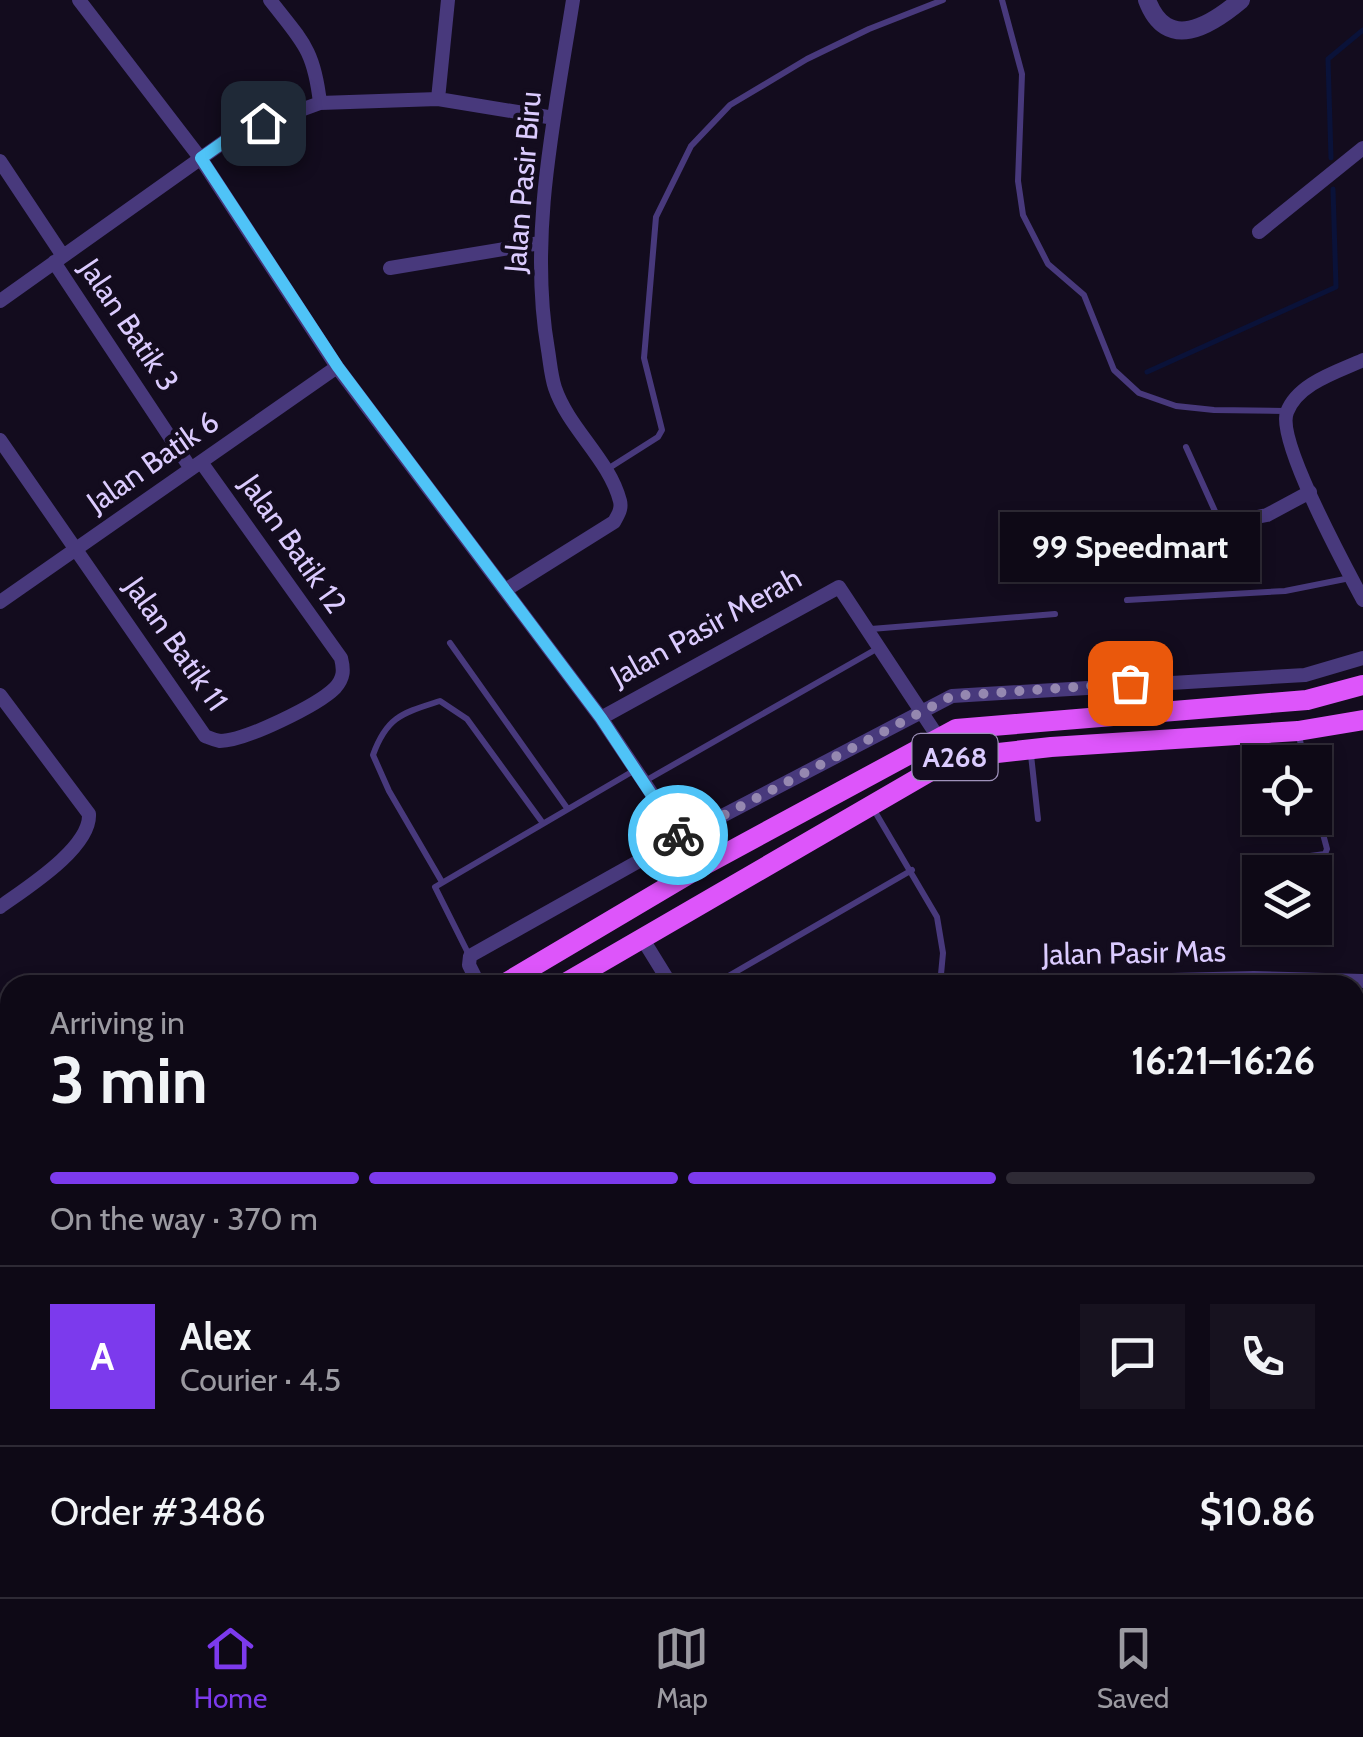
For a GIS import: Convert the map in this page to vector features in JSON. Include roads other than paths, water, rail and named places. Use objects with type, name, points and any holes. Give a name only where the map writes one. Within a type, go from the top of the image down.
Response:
[{"type":"main road","name":"A268","points":[[519,975],[701,868],[938,737],[970,727],[1307,700],[1363,685]]},
{"type":"main road","name":"A268","points":[[579,975],[953,758],[1041,748],[1298,731],[1363,720]]},
{"type":"main road","points":[[938,737],[952,746],[1033,737],[1041,748]]},
{"type":"street","points":[[78,0],[201,158],[338,367],[601,718],[701,868]]},
{"type":"street","points":[[270,0],[315,65],[320,102]]},
{"type":"street","points":[[438,99],[448,0]]},
{"type":"street","name":"Jalan Pasir Biru","points":[[507,589],[614,522],[620,510],[620,500],[568,417],[554,386],[540,309],[540,244],[554,118],[573,0]]},
{"type":"street","points":[[1147,0],[1161,21],[1173,30],[1187,32],[1241,0]]},
{"type":"street","points":[[0,300],[235,134],[320,102],[438,99],[554,118]]},
{"type":"street","points":[[1259,232],[1363,148]]},
{"type":"street","name":"Jalan Batik 3","points":[[0,161],[59,259],[196,465]]},
{"type":"street","points":[[390,268],[540,244]]},
{"type":"street","points":[[1363,360],[1311,385],[1296,398],[1287,411],[1286,435],[1363,600]]},
{"type":"street","name":"Jalan Batik 6","points":[[0,602],[338,367]]},
{"type":"street","name":"Jalan Batik 11","points":[[0,440],[205,736],[217,741],[242,737],[320,698],[337,686],[343,675],[341,658]]},
{"type":"street","name":"Jalan Batik 12","points":[[196,465],[341,658]]},
{"type":"street","points":[[1127,525],[1220,521],[1267,514],[1310,492]]},
{"type":"street","name":"Jalan Pasir Merah","points":[[601,718],[838,586],[938,737]]},
{"type":"street","points":[[474,975],[470,956],[680,838],[952,696],[1305,676],[1363,658]]},
{"type":"street","points":[[1130,683],[1133,714]]},
{"type":"street","points":[[0,695],[89,814],[90,822],[80,841],[43,876],[0,907]]},
{"type":"street","points":[[642,938],[665,975]]},
{"type":"lane","points":[[604,470],[658,437],[662,430],[644,358],[656,217],[691,146],[730,105],[807,60],[868,28],[943,0]]},
{"type":"lane","points":[[1002,0],[1022,74],[1018,181],[1023,215],[1048,264],[1084,295],[1114,370],[1140,393],[1176,406],[1287,411]]},
{"type":"lane","points":[[1186,447],[1220,521]]},
{"type":"lane","points":[[1126,600],[1285,591],[1351,578]]},
{"type":"lane","points":[[870,630],[1055,614]]},
{"type":"lane","points":[[450,643],[567,808]]},
{"type":"lane","points":[[470,956],[435,887],[567,808],[640,775],[881,647]]},
{"type":"lane","points":[[442,882],[389,791],[374,755],[382,732],[400,714],[440,701],[467,719],[542,822]]},
{"type":"lane","points":[[1298,731],[1301,745]]},
{"type":"lane","points":[[1038,819],[1041,748]]},
{"type":"lane","points":[[871,804],[912,870],[942,934],[940,975]]},
{"type":"lane","points":[[1318,855],[1325,854],[1327,849],[1323,835]]},
{"type":"lane","points":[[730,975],[912,870]]},
{"type":"waterway","points":[[1331,158],[1328,59],[1363,30]]},
{"type":"waterway","points":[[1147,372],[1336,287],[1333,189]]},
{"type":"place","name":"99 Speedmart","points":[[1130,683]]}]
